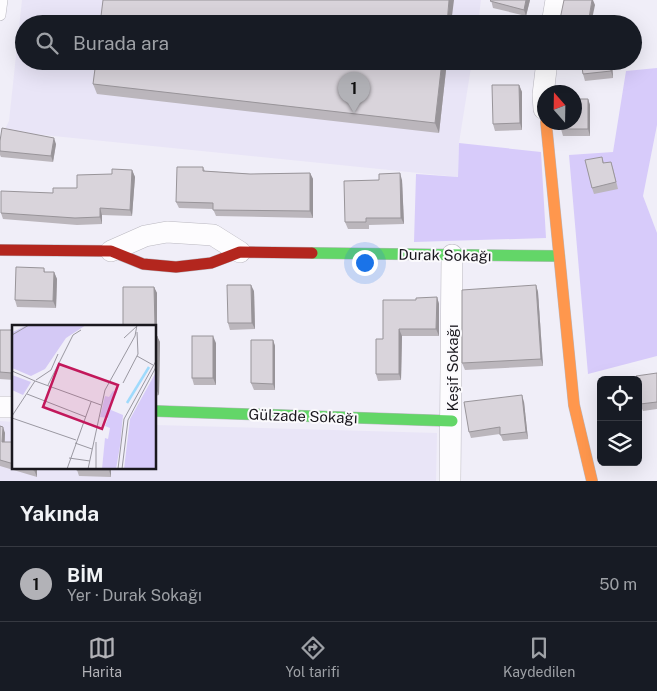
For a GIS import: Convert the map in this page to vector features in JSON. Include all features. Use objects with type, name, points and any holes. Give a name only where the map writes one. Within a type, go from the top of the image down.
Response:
[{"type":"street","points":[[554,15],[556,0]]},
{"type":"street","points":[[544,85],[547,70]]},
{"type":"street","points":[[547,130],[574,405],[592,481]]},
{"type":"street","name":"Durak Sokağı","points":[[112,251],[145,236],[167,232],[213,235],[240,252]]},
{"type":"street","name":"Durak Sokağı","points":[[0,250],[112,251],[143,264],[176,267],[212,263],[240,252],[559,256]]},
{"type":"street","name":"Keşif Sokağı","points":[[450,481],[452,255]]},
{"type":"street","name":"Gülzade Sokağı","points":[[156,411],[452,421]]},
{"type":"lane","points":[[0,15],[2,0]]},
{"type":"shaded area","points":[[22,0],[481,0],[479,15],[20,15]]},
{"type":"shaded area","points":[[15,65],[15,70],[471,70],[459,143],[458,177],[4,131],[9,121]]},
{"type":"shaded area","points":[[657,68],[657,125],[643,196],[657,233],[657,356],[588,374],[569,155],[613,152],[626,71]]},
{"type":"shaded area","points":[[459,143],[541,152],[546,238],[414,242],[416,174],[458,177]]},
{"type":"shaded area","points":[[0,421],[12,422],[12,468],[156,468],[156,425],[437,433],[436,481],[0,481]]},
{"type":"building","points":[[103,0],[449,0],[448,15],[101,15]]},
{"type":"building","points":[[491,0],[526,0],[524,10]]},
{"type":"building","points":[[564,0],[592,0],[590,15],[561,15]]},
{"type":"building","points":[[95,70],[441,70],[435,123],[93,84]]},
{"type":"building","points":[[582,70],[611,70],[611,71],[583,74]]},
{"type":"building","points":[[492,85],[519,85],[520,123],[493,124]]},
{"type":"building","points":[[582,99],[588,99],[588,129],[582,129]]},
{"type":"building","points":[[2,128],[54,138],[51,156],[0,151]]},
{"type":"building","points":[[602,157],[603,163],[611,162],[616,182],[592,188],[585,160]]},
{"type":"building","points":[[177,167],[203,167],[203,171],[250,174],[310,173],[310,211],[213,210],[213,203],[176,202]]},
{"type":"building","points":[[112,169],[132,170],[130,210],[100,208],[100,217],[75,218],[1,213],[1,191],[53,193],[53,188],[77,188],[77,175],[112,174]]},
{"type":"building","points":[[400,173],[401,218],[366,218],[366,222],[345,222],[344,181],[379,180],[379,174]]},
{"type":"building","points":[[16,267],[44,268],[44,272],[54,272],[53,301],[15,300]]},
{"type":"building","points":[[227,285],[251,285],[252,323],[228,323]]},
{"type":"building","points":[[536,285],[541,359],[462,363],[462,290]]},
{"type":"building","points":[[123,287],[154,287],[155,325],[123,325]]},
{"type":"building","points":[[437,297],[436,329],[399,329],[399,374],[376,374],[376,339],[383,339],[383,300],[416,300],[416,298]]},
{"type":"building","points":[[0,330],[12,330],[12,373],[0,372]]},
{"type":"building","points":[[156,336],[157,336],[156,389]]},
{"type":"building","points":[[192,336],[213,336],[213,378],[192,378]]},
{"type":"building","points":[[251,340],[273,340],[273,384],[251,383]]},
{"type":"building","points":[[657,373],[657,402],[642,404],[642,376],[636,376]]},
{"type":"building","points":[[522,395],[526,432],[500,435],[500,427],[469,432],[464,402]]},
{"type":"building","points":[[0,426],[3,427],[2,442],[12,442],[12,463],[0,460]]},
{"type":"building","points":[[77,468],[109,468],[109,470],[77,470]]},
{"type":"traffic: fast","points":[[312,253],[559,256]]},
{"type":"traffic: fast","points":[[156,411],[452,421]]},
{"type":"traffic: slow","points":[[547,130],[574,405],[592,481]]},
{"type":"traffic: jam","points":[[0,250],[111,251],[143,264],[176,267],[211,263],[240,252],[312,253]]},
{"type":"place","name":"BİM","points":[[354,113]]}]
